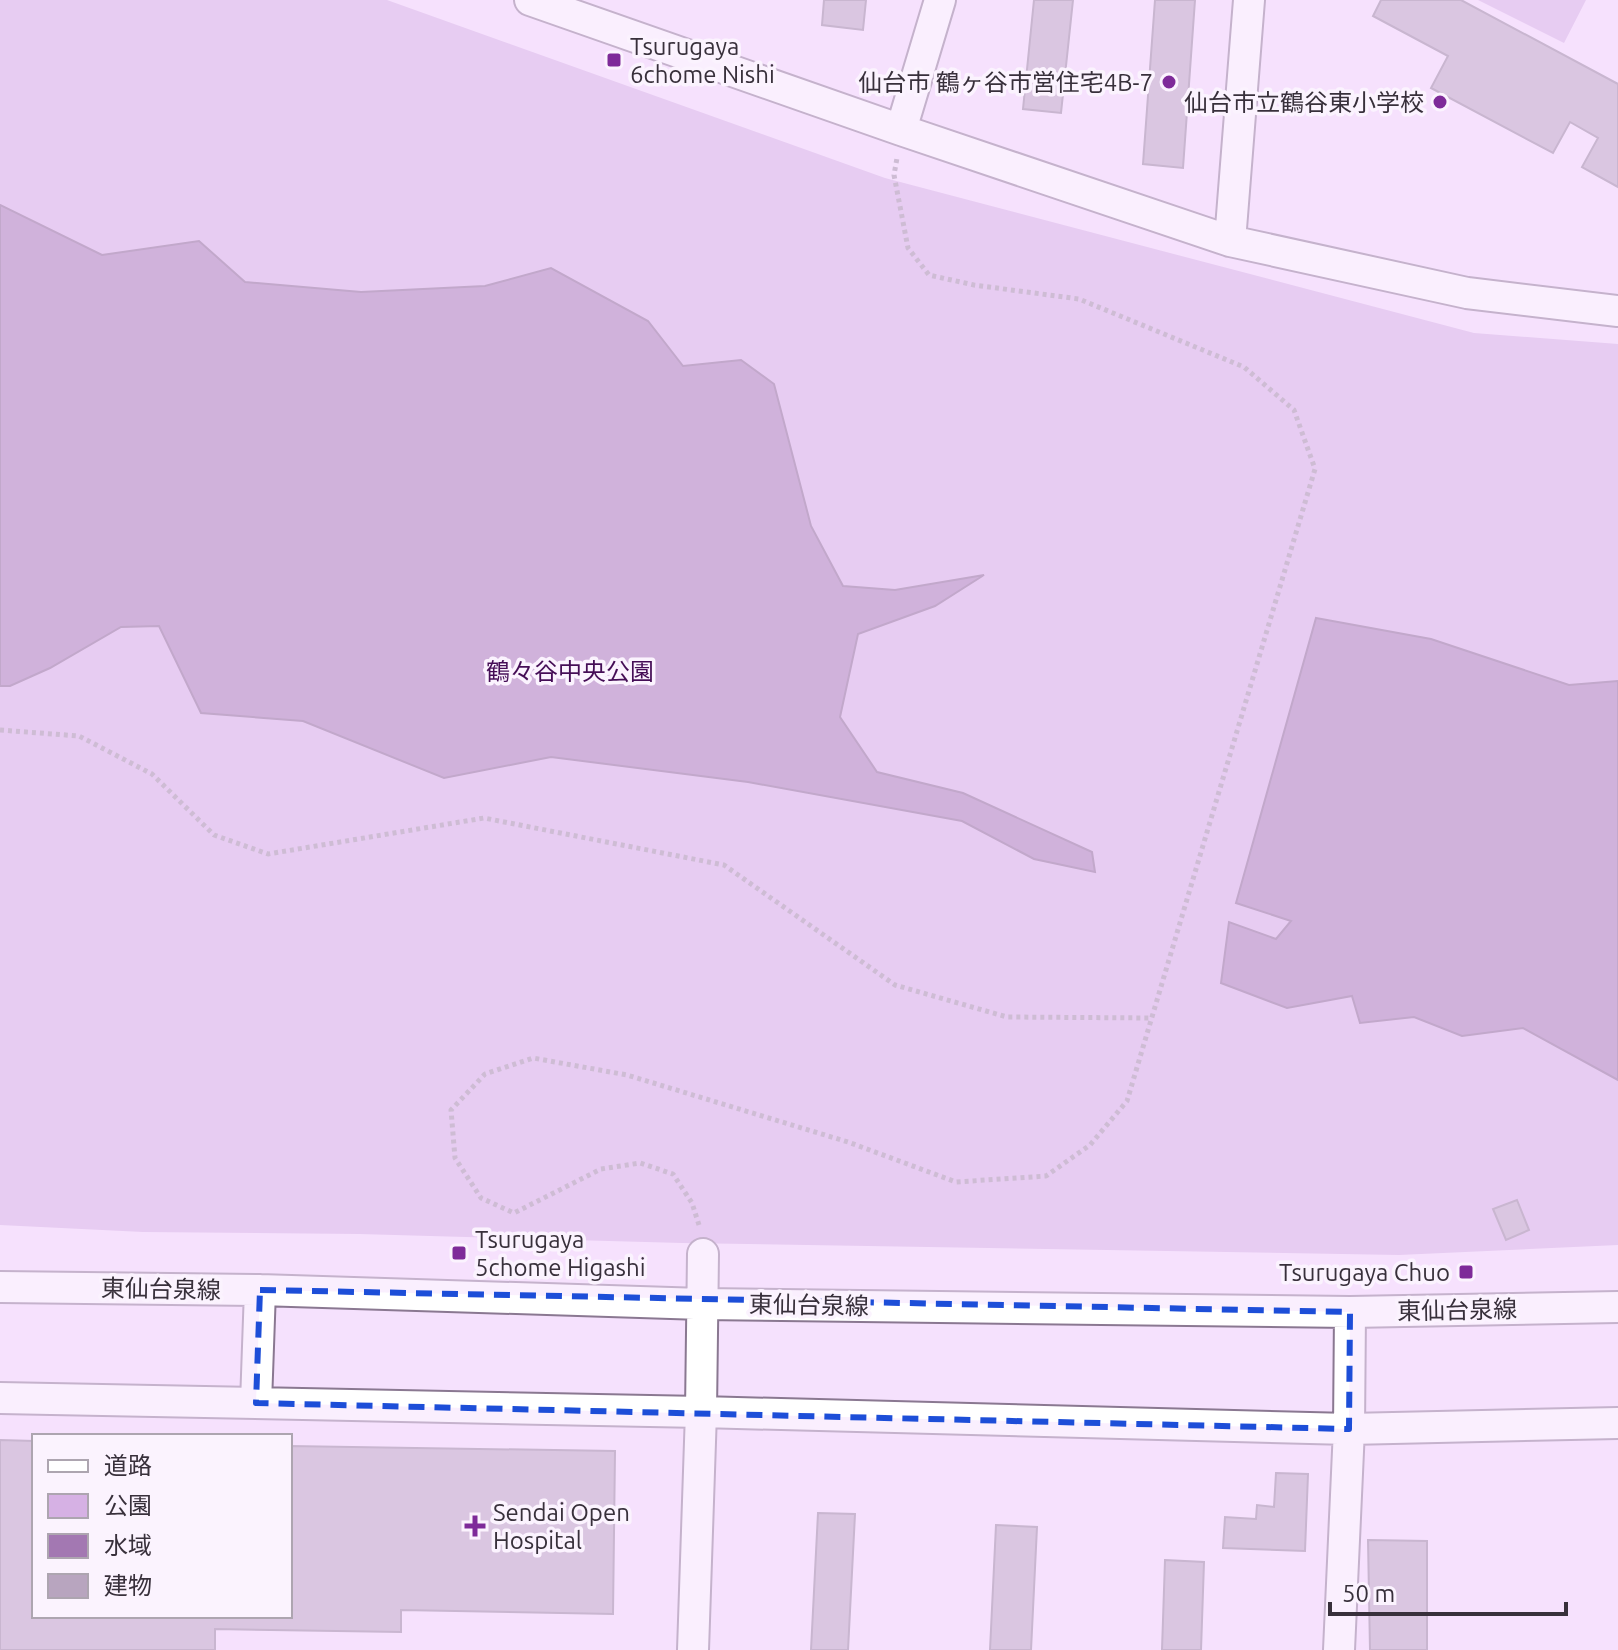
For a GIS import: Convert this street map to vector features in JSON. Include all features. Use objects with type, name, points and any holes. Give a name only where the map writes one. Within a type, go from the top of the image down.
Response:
[{"type":"street","points":[[530,0],[1230,241],[1467,293],[1618,311]]},
{"type":"street","points":[[901,130],[940,0]]},
{"type":"street","points":[[1230,241],[1249,0]]},
{"type":"street","points":[[693,1650],[703,1254]]},
{"type":"street","name":"東仙台泉線","points":[[0,1287],[260,1290],[702,1304],[1350,1312],[1618,1307]]},
{"type":"street","points":[[256,1403],[260,1290]]},
{"type":"street","points":[[1339,1650],[1349,1429],[1350,1312]]},
{"type":"street","points":[[0,1398],[1349,1429],[1618,1423]]},
{"type":"path","points":[[703,1254],[702,1234],[692,1203],[673,1174],[640,1163],[601,1169],[514,1213],[481,1198],[455,1158],[451,1110],[485,1074],[533,1058],[627,1075],[848,1142],[956,1182],[1046,1176],[1090,1145],[1127,1101],[1315,469],[1294,410],[1244,367],[1079,299],[974,285],[929,275],[908,248],[894,175],[901,130]]},
{"type":"path","points":[[0,730],[79,736],[152,774],[214,835],[268,854],[484,818],[724,865],[895,985],[1007,1017],[1152,1018]]},
{"type":"highlighted area","points":[[260,1290],[1350,1312],[1349,1429],[256,1403]]},
{"type":"green space","name":"鶴々谷中央公園","points":[[0,0],[387,0],[885,178],[1474,333],[1618,344],[1618,1245],[1399,1255],[143,1232],[0,1225]]},
{"type":"green space","points":[[1478,0],[1586,0],[1564,43]]},
{"type":"water","points":[[0,205],[102,255],[199,241],[245,282],[361,292],[485,286],[551,268],[648,321],[683,366],[741,360],[774,384],[811,526],[843,586],[895,590],[984,575],[935,606],[858,634],[840,717],[877,772],[963,793],[1092,852],[1095,872],[1034,859],[962,821],[748,782],[551,757],[444,778],[303,721],[201,713],[159,626],[121,627],[50,668],[10,686],[0,686]]},
{"type":"water","points":[[1316,618],[1431,639],[1569,685],[1618,681],[1618,1080],[1523,1028],[1462,1036],[1414,1017],[1360,1023],[1352,996],[1287,1008],[1221,983],[1229,922],[1276,939],[1291,921],[1236,903]]},
{"type":"building","points":[[824,0],[866,0],[863,30],[822,25]]},
{"type":"building","points":[[1034,0],[1073,0],[1061,113],[1023,109]]},
{"type":"building","name":"仙台市 鶴ヶ谷市営住宅4B-7","points":[[1155,0],[1195,0],[1183,168],[1143,164]]},
{"type":"building","points":[[1381,0],[1461,0],[1618,84],[1618,187],[1582,167],[1598,138],[1570,122],[1553,153],[1431,88],[1448,56],[1373,16]]},
{"type":"building","points":[[1517,1200],[1529,1230],[1506,1240],[1493,1209]]},
{"type":"building","name":"Sendai Open Hospital","points":[[0,1440],[32,1441],[32,1618],[292,1618],[292,1446],[615,1451],[613,1614],[401,1610],[401,1632],[215,1629],[215,1650],[0,1650]]},
{"type":"building","points":[[1276,1473],[1308,1474],[1305,1551],[1223,1548],[1225,1517],[1256,1519],[1257,1505],[1274,1507]]},
{"type":"building","points":[[818,1513],[855,1514],[848,1650],[811,1650]]},
{"type":"building","points":[[996,1525],[1037,1527],[1031,1650],[990,1650]]},
{"type":"building","points":[[1368,1540],[1427,1541],[1427,1650],[1370,1650]]},
{"type":"building","points":[[1165,1560],[1204,1562],[1201,1650],[1162,1650]]},
{"type":"place","name":"Tsurugaya 6chome Nishi","points":[[614,60]]},
{"type":"place","name":"仙台市 鶴ヶ谷市営住宅4B-7","points":[[1169,82]]},
{"type":"place","name":"仙台市立鶴谷東小学校","points":[[1440,102]]},
{"type":"place","name":"Tsurugaya 5chome Higashi","points":[[459,1253]]},
{"type":"place","name":"Tsurugaya Chuo","points":[[1466,1272]]},
{"type":"place","name":"Sendai Open Hospital","points":[[475,1526]]}]
